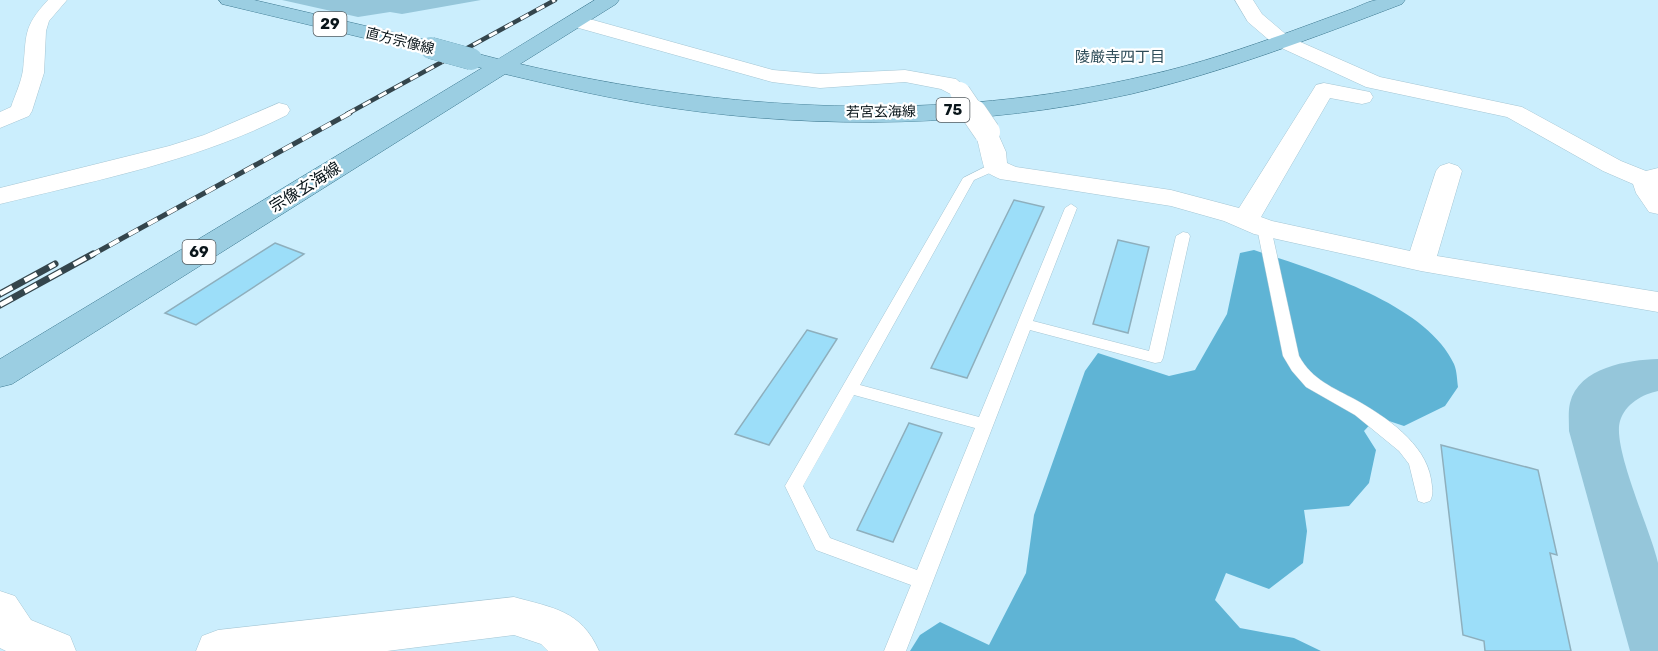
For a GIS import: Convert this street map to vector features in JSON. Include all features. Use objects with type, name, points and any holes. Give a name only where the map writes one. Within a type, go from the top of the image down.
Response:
[{"type":"main road","name":"直方宗像線","points":[[229,0],[500,66]]},
{"type":"main road","name":"宗像玄海線","points":[[0,375],[609,0]]},
{"type":"main road","name":"若宮玄海線","points":[[500,66],[627,93],[697,105],[775,112],[927,112],[1002,107],[1128,88],[1189,73],[1395,0]]},
{"type":"street","points":[[0,121],[21,111],[33,73],[36,31],[40,20],[58,0]]},
{"type":"street","points":[[1244,0],[1255,18],[1282,41],[1374,82],[1514,112],[1612,166],[1652,178],[1649,194],[1658,206]]},
{"type":"street","points":[[575,21],[772,76],[820,81],[905,76],[948,84],[960,92],[987,132],[994,152],[995,166],[1009,174],[1052,182],[1156,194],[1255,223],[1421,262],[1658,302]]},
{"type":"street","points":[[1255,223],[1324,90],[1362,97]]},
{"type":"street","points":[[0,196],[63,178],[156,158],[217,139],[255,124],[279,110]]},
{"type":"street","points":[[1421,262],[1449,171]]},
{"type":"street","points":[[0,610],[15,634],[54,651]]},
{"type":"street","points":[[218,651],[514,616],[555,628],[577,651]]},
{"type":"lane","points":[[924,581],[823,544],[794,486],[969,178],[995,166]]},
{"type":"lane","points":[[895,651],[1071,208]]},
{"type":"lane","points":[[1255,223],[1291,356],[1298,371],[1307,382],[1360,411],[1396,439],[1418,461],[1424,496]]},
{"type":"lane","points":[[1025,324],[1155,358],[1183,236]]},
{"type":"lane","points":[[849,388],[985,425]]},
{"type":"shaded area","points":[[282,0],[481,0],[402,14],[390,12],[358,17]]},
{"type":"shaded area","points":[[1254,250],[1336,279],[1394,306],[1419,323],[1440,342],[1454,364],[1456,373],[1458,387],[1445,406],[1404,426],[1377,417],[1364,431],[1376,450],[1369,483],[1349,506],[1304,510],[1307,531],[1303,563],[1269,589],[1226,573],[1215,600],[1240,628],[1294,638],[1321,651],[910,651],[920,635],[940,622],[989,645],[1026,573],[1034,515],[1085,371],[1098,353],[1169,376],[1195,370],[1227,314],[1240,253]]},
{"type":"shaded area","points":[[1658,359],[1658,391],[1635,401],[1622,415],[1620,421],[1619,434],[1627,469],[1658,563],[1658,651],[1630,651],[1569,431],[1569,409],[1575,391],[1583,381],[1594,374],[1619,364]]},
{"type":"building","points":[[1014,200],[1044,207],[967,378],[931,368]]},
{"type":"building","points":[[1118,240],[1149,247],[1128,333],[1093,324]]},
{"type":"building","points":[[275,243],[304,254],[196,325],[165,313]]},
{"type":"building","points":[[807,330],[837,339],[769,445],[735,434]]},
{"type":"building","points":[[909,423],[942,433],[893,542],[857,530]]},
{"type":"building","points":[[1441,445],[1538,470],[1557,555],[1550,553],[1571,651],[1485,651],[1484,641],[1463,635]]},
{"type":"railway","points":[[347,114],[555,0]]},
{"type":"railway","points":[[90,256],[350,113]]},
{"type":"railway","points":[[0,305],[93,254]]},
{"type":"railway","points":[[0,294],[55,264]]},
{"type":"district","name":"陵厳寺四丁目","points":[[1120,57]]}]
